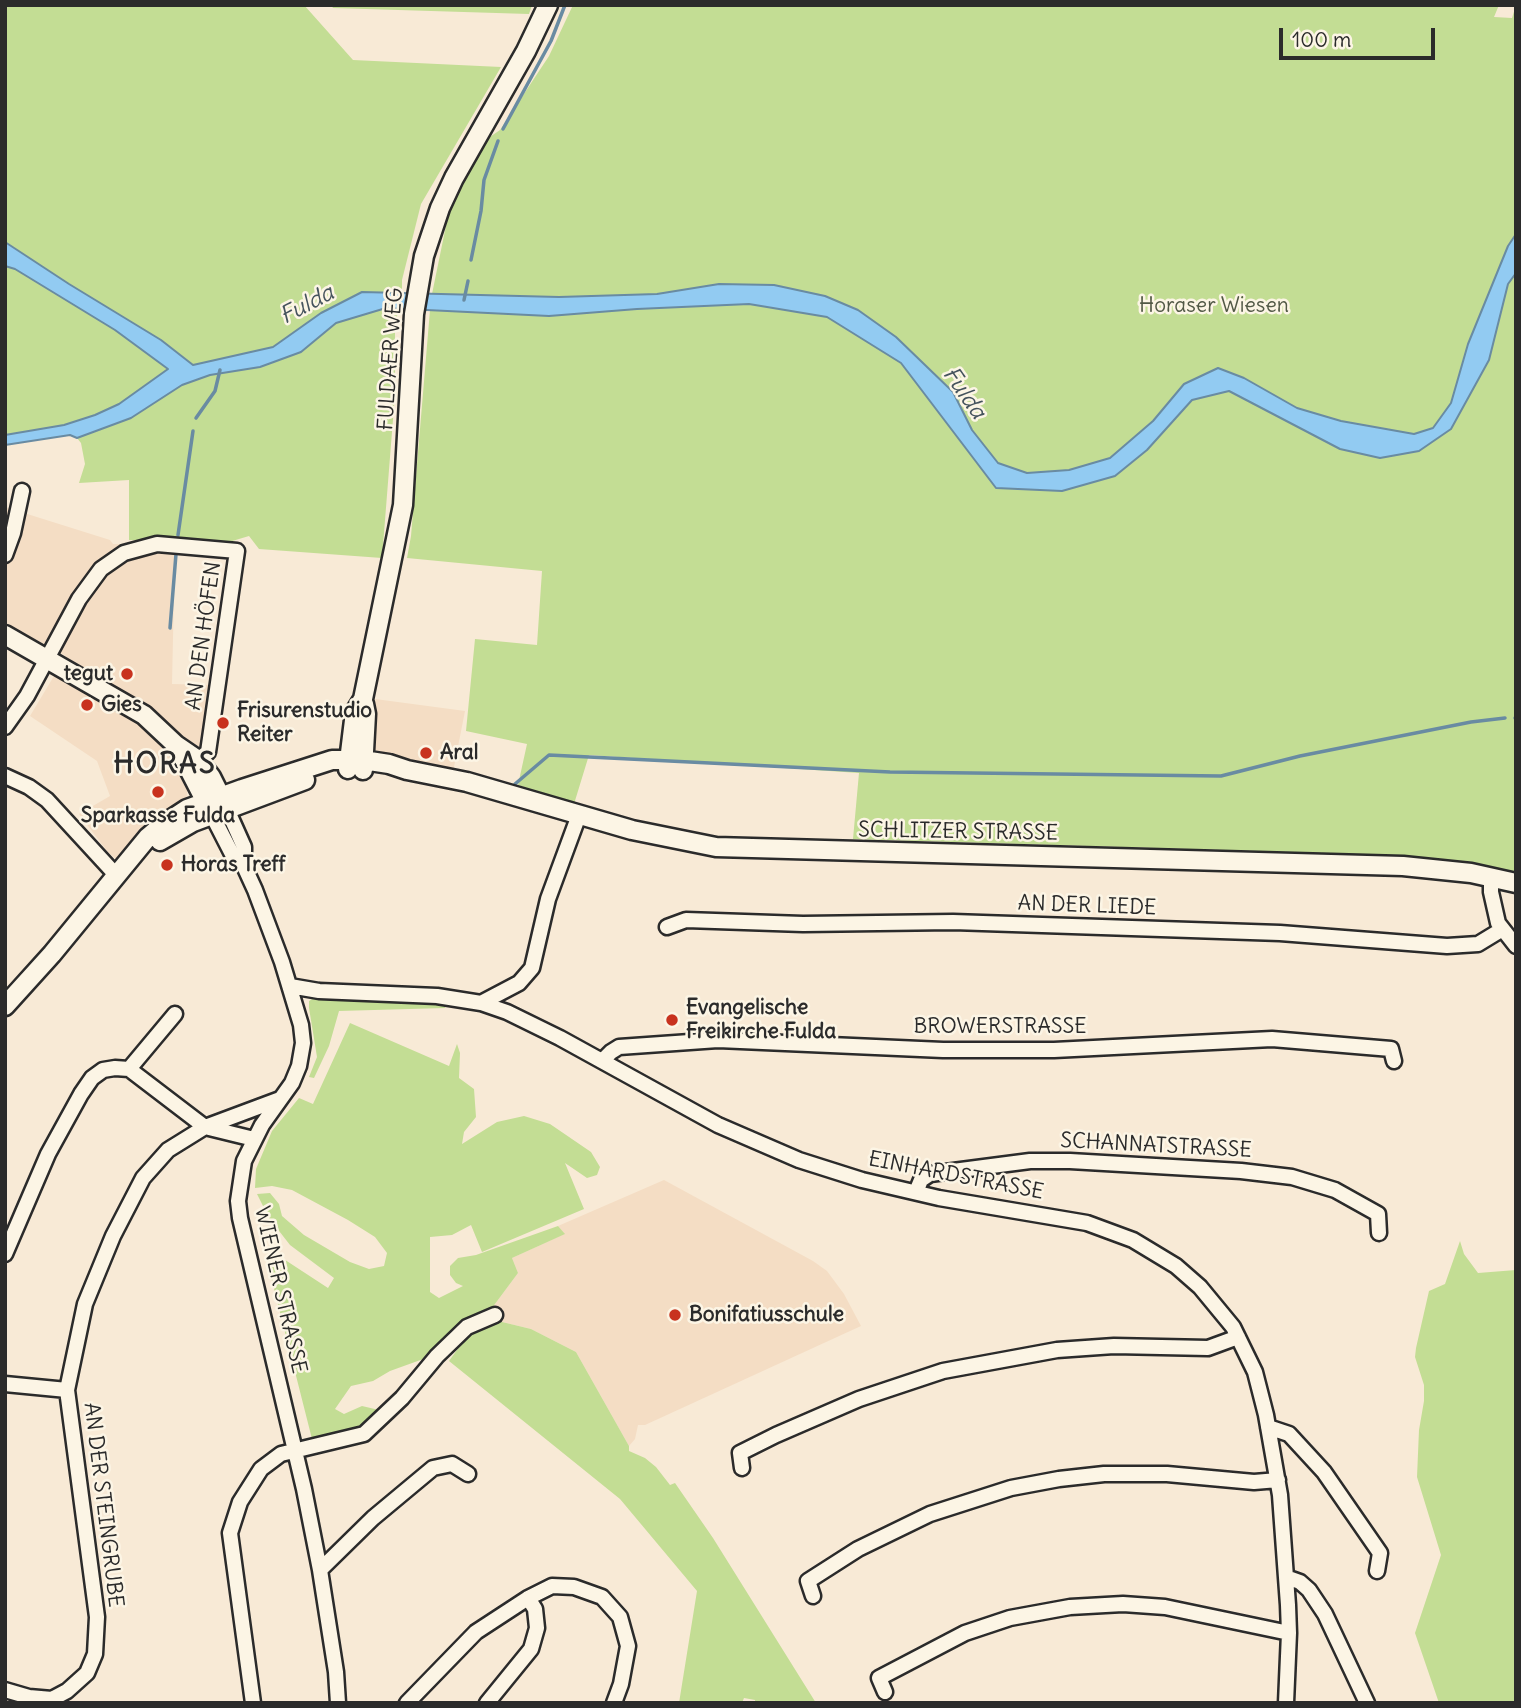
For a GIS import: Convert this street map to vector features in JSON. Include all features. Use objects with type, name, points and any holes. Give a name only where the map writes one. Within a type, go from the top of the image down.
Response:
[{"type":"main road","name":"FULDAER WEG","points":[[356,765],[366,714],[363,699],[403,506],[412,342],[424,256],[440,208],[454,178],[526,51],[548,5]]},
{"type":"main road","points":[[5,635],[132,707],[198,760],[211,777],[217,806]]},
{"type":"main road","points":[[176,745],[217,806]]},
{"type":"main road","name":"SCHLITZER STRASSE","points":[[5,1006],[52,954],[148,837],[161,826],[187,809],[217,806],[327,761],[384,772],[407,770],[467,782],[666,839],[741,850],[1369,864],[1427,867],[1516,883]]},
{"type":"street","points":[[5,555],[22,491]]},
{"type":"street","name":"AN DEN HÖFEN","points":[[47,659],[79,599],[101,569],[124,553],[157,544],[237,551],[208,752],[198,760]]},
{"type":"street","points":[[5,727],[27,696],[47,659]]},
{"type":"street","points":[[5,776],[29,787],[47,800],[116,875]]},
{"type":"street","name":"WIENER STRASSE","points":[[217,806],[244,847],[244,866],[275,939],[301,1025],[303,1044],[299,1066],[292,1083],[254,1139],[244,1161],[239,1185],[240,1218],[320,1570],[336,1672],[338,1703]]},
{"type":"street","points":[[481,1003],[519,983],[532,968],[548,899],[579,815]]},
{"type":"street","points":[[1491,877],[1493,905],[1502,930],[1516,946]]},
{"type":"street","name":"AN DER LIEDE","points":[[667,927],[686,920],[803,924],[953,922],[1280,933],[1447,946],[1478,944],[1502,930]]},
{"type":"street","name":"EINHARDSTRASSE","points":[[290,986],[436,996],[481,1003],[540,1027],[718,1125],[778,1152],[862,1181],[1079,1221],[1133,1240],[1163,1257],[1189,1276],[1211,1298],[1238,1337],[1255,1372],[1278,1480],[1289,1633],[1286,1703]]},
{"type":"street","points":[[129,1069],[175,1014]]},
{"type":"street","name":"BROWERSTRASSE","points":[[602,1061],[619,1047],[685,1041],[729,1040],[943,1050],[1054,1050],[1272,1039],[1391,1049],[1394,1061]]},
{"type":"street","points":[[5,1254],[48,1154],[81,1094],[92,1078],[103,1070],[129,1069],[205,1126],[254,1139]]},
{"type":"street","name":"AN DER STEINGRUBE","points":[[5,1690],[29,1697],[52,1699],[67,1691],[87,1673],[94,1654],[97,1617],[67,1390],[85,1304],[113,1236],[143,1178],[168,1150],[205,1126],[282,1098]]},
{"type":"street","name":"SCHANNATSTRASSE","points":[[916,1192],[925,1177],[934,1173],[1030,1161],[1254,1172],[1292,1177],[1335,1191],[1378,1214],[1379,1233]]},
{"type":"street","points":[[253,1703],[230,1533],[240,1502],[261,1469],[281,1454],[364,1434],[402,1398],[437,1356],[467,1327],[495,1315]]},
{"type":"street","points":[[742,1468],[740,1453],[776,1435],[859,1399],[943,1371],[1057,1350],[1114,1346],[1208,1348],[1238,1337]]},
{"type":"street","points":[[5,1384],[67,1390]]},
{"type":"street","points":[[1268,1427],[1289,1434],[1324,1472],[1380,1553],[1377,1571]]},
{"type":"street","points":[[320,1570],[373,1518],[433,1468],[452,1464],[468,1474]]},
{"type":"street","points":[[813,1596],[808,1581],[858,1549],[930,1514],[1011,1488],[1104,1474],[1167,1474],[1254,1482],[1278,1480]]},
{"type":"street","points":[[1286,1577],[1300,1582],[1315,1598],[1367,1703]]},
{"type":"street","points":[[407,1703],[477,1632],[528,1598],[552,1586],[574,1587],[603,1597],[620,1617],[628,1646],[621,1684],[614,1703]]},
{"type":"street","points":[[487,1703],[531,1649],[537,1628],[535,1609],[528,1598]]},
{"type":"street","points":[[885,1692],[879,1678],[965,1633],[1010,1618],[1070,1607],[1123,1604],[1165,1607],[1289,1633]]},
{"type":"shaded area","points":[[5,507],[110,540],[113,544],[175,545],[172,684],[213,685],[203,748],[188,785],[186,803],[154,826],[117,860],[79,814],[110,796],[97,761],[30,716],[66,656],[5,623]]},
{"type":"shaded area","points":[[375,699],[465,711],[453,772],[383,755],[375,750],[372,734]]},
{"type":"shaded area","name":"Bonifatiusschule","points":[[664,1180],[827,1271],[844,1294],[861,1326],[645,1425],[638,1425],[635,1439],[629,1446],[576,1352],[531,1329],[498,1321],[492,1308],[518,1273],[512,1258],[564,1234],[558,1226]]},
{"type":"green space","points":[[5,5],[304,5],[353,60],[501,67],[421,204],[402,280],[402,293],[362,292],[321,313],[273,347],[193,365],[161,340],[5,242]]},
{"type":"green space","points":[[331,5],[532,5],[529,14],[333,8]]},
{"type":"green space","name":"Horaser Wiesen","points":[[573,5],[1499,5],[1494,17],[1512,18],[1516,5],[1516,875],[1459,863],[1290,852],[853,839],[859,773],[589,755],[574,804],[518,785],[527,744],[466,731],[475,639],[537,645],[542,571],[407,558],[430,310],[549,316],[749,304],[827,317],[857,336],[852,316],[719,284],[657,294],[559,297],[432,294],[449,211],[464,179],[484,141],[500,130],[549,56]]},
{"type":"green space","points":[[5,266],[15,269],[115,330],[169,369],[119,404],[95,415],[64,425],[5,435]]},
{"type":"green space","points":[[386,308],[399,309],[395,324],[395,394],[382,558],[259,549],[249,536],[229,542],[129,540],[129,480],[79,483],[85,464],[81,443],[77,438],[131,418],[182,385],[210,375],[260,367],[301,352],[336,322]]},
{"type":"green space","points":[[314,998],[446,1004],[445,1008],[339,1011],[329,1046],[314,1078],[309,1077],[317,1057],[309,1001]]},
{"type":"green space","points":[[350,1023],[449,1066],[457,1044],[460,1053],[459,1078],[474,1089],[476,1117],[464,1132],[462,1144],[497,1122],[524,1116],[550,1124],[591,1152],[600,1167],[597,1175],[587,1178],[565,1163],[584,1209],[482,1252],[471,1225],[452,1235],[430,1237],[430,1292],[439,1298],[463,1286],[456,1283],[450,1275],[450,1266],[458,1258],[476,1255],[558,1226],[565,1234],[512,1258],[518,1273],[492,1308],[459,1323],[426,1358],[390,1371],[373,1381],[351,1386],[335,1409],[344,1414],[362,1406],[379,1410],[361,1426],[312,1439],[267,1261],[276,1254],[328,1288],[334,1278],[290,1245],[269,1218],[257,1194],[270,1193],[279,1204],[282,1216],[304,1235],[350,1262],[369,1269],[384,1266],[387,1253],[375,1237],[292,1190],[272,1186],[255,1188],[256,1169],[272,1131],[299,1098],[313,1104]]},
{"type":"green space","points":[[1460,1241],[1464,1254],[1478,1273],[1516,1270],[1516,1703],[1439,1703],[1415,1633],[1441,1555],[1417,1477],[1424,1385],[1415,1357],[1416,1348],[1429,1291],[1445,1284]]},
{"type":"green space","points":[[498,1321],[531,1329],[576,1352],[629,1446],[629,1451],[645,1458],[656,1467],[670,1485],[675,1483],[713,1538],[816,1703],[755,1703],[755,1700],[744,1698],[742,1703],[679,1703],[697,1591],[620,1499],[449,1361],[470,1332]]},
{"type":"water","points":[[1516,234],[1516,273],[1508,284],[1489,360],[1451,429],[1419,451],[1380,458],[1340,449],[1229,391],[1192,400],[1147,450],[1115,476],[1062,491],[996,488],[901,363],[827,317],[749,304],[549,316],[386,308],[336,323],[301,352],[260,367],[210,375],[182,385],[131,418],[77,438],[70,435],[5,445],[5,435],[64,425],[119,404],[168,369],[115,330],[15,269],[5,266],[5,242],[161,340],[193,365],[273,347],[321,313],[362,292],[559,297],[657,294],[719,284],[774,285],[825,296],[858,310],[896,337],[953,392],[972,430],[998,463],[1027,473],[1069,470],[1110,458],[1153,421],[1184,384],[1218,368],[1244,378],[1297,408],[1341,421],[1414,434],[1433,428],[1451,403],[1468,344],[1508,246]]},
{"type":"waterway","points":[[503,129],[551,41],[565,5]]},
{"type":"waterway","points":[[471,260],[484,180],[498,141]]},
{"type":"waterway","points":[[464,300],[468,281]]},
{"type":"waterway","points":[[196,418],[215,391],[220,370]]},
{"type":"waterway","points":[[178,535],[193,431]]},
{"type":"waterway","points":[[170,628],[176,554]]},
{"type":"waterway","points":[[515,784],[549,755],[890,772],[1221,776],[1300,756],[1471,722],[1505,718]]},
{"type":"place","name":"tegut","points":[[127,674]]},
{"type":"place","name":"Gies","points":[[87,705]]},
{"type":"place","name":"Frisurenstudio Reiter","points":[[223,723]]},
{"type":"place","name":"Aral","points":[[426,753]]},
{"type":"place","name":"Sparkasse Fulda","points":[[158,792]]},
{"type":"place","name":"Horas Treff","points":[[167,865]]},
{"type":"place","name":"Evangelische Freikirche Fulda","points":[[672,1020]]},
{"type":"place","name":"Bonifatiusschule","points":[[675,1315]]},
{"type":"district","name":"HORAS","points":[[165,765]]},
{"type":"water label","name":"Fulda","points":[[307,305]]},
{"type":"water label","name":"Fulda","points":[[964,393]]}]
